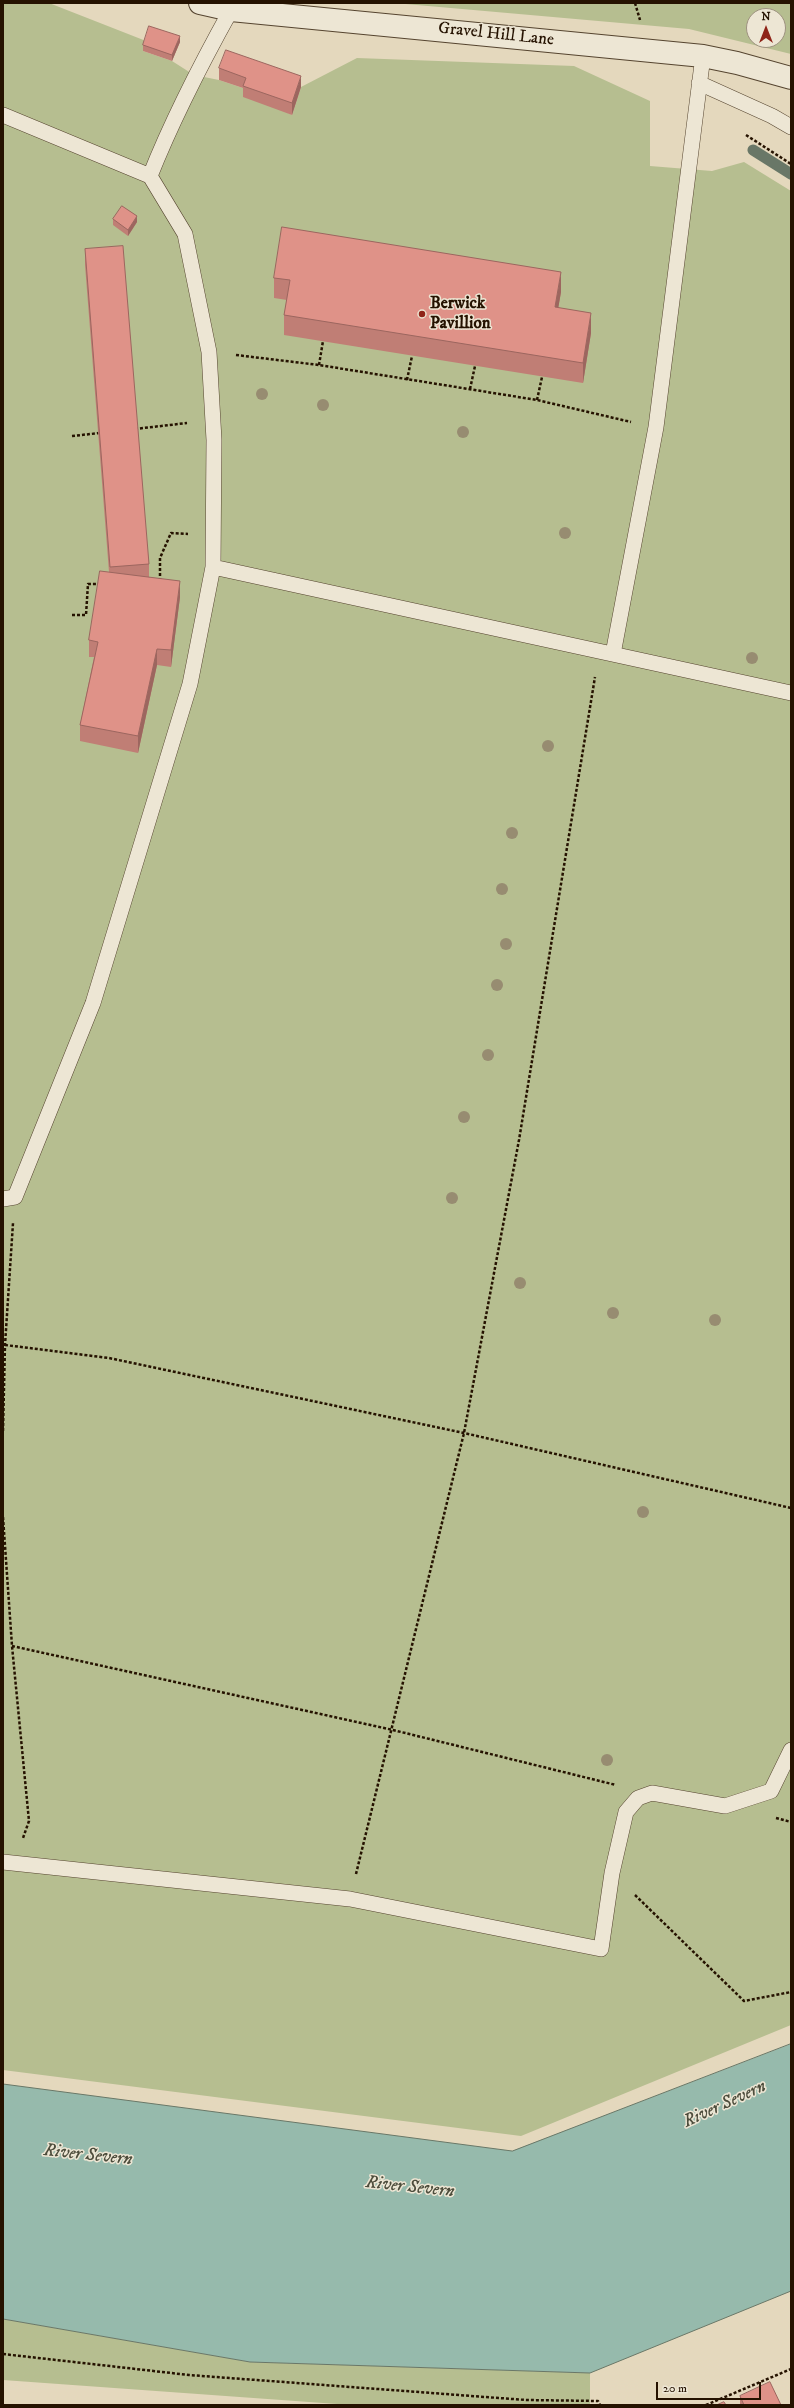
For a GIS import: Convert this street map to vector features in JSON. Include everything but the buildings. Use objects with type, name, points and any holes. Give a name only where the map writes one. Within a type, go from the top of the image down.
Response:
[{"type":"street","name":"Gravel Hill Lane","points":[[200,3],[231,10],[703,56],[791,78]]},
{"type":"lane","points":[[150,176],[170,126],[191,82],[231,10]]},
{"type":"lane","points":[[606,652],[656,427],[703,56]]},
{"type":"lane","points":[[699,83],[772,116],[791,127]]},
{"type":"lane","points":[[3,115],[150,176],[185,234],[209,352],[213,420],[213,567],[190,684],[93,1003],[9,1198]]},
{"type":"lane","points":[[213,567],[791,693]]},
{"type":"lane","points":[[8,1862],[350,1899],[601,1949],[612,1873],[626,1812],[638,1798],[652,1793],[725,1806],[771,1791],[791,1750]]},
{"type":"path","points":[[740,132],[791,164]]},
{"type":"path","points":[[319,365],[322,341]]},
{"type":"path","points":[[209,352],[319,365],[537,400],[656,427]]},
{"type":"path","points":[[407,380],[412,356]]},
{"type":"path","points":[[470,389],[475,366]]},
{"type":"path","points":[[537,400],[542,377]]},
{"type":"path","points":[[134,429],[213,420]]},
{"type":"path","points":[[72,436],[103,432]]},
{"type":"path","points":[[160,588],[160,558],[171,533],[213,534]]},
{"type":"path","points":[[72,614],[86,614],[88,584],[104,584]]},
{"type":"path","points":[[350,1899],[393,1730],[464,1433],[519,1140],[606,652]]},
{"type":"path","points":[[3,1431],[9,1198]]},
{"type":"path","points":[[5,1345],[110,1358],[464,1433],[791,1508]]},
{"type":"path","points":[[3,1517],[12,1646],[29,1821],[8,1862]]},
{"type":"path","points":[[12,1646],[393,1730],[652,1793]]},
{"type":"path","points":[[612,1873],[744,2001],[791,1992]]},
{"type":"path","points":[[3,2354],[190,2375],[518,2400],[598,2401],[600,2405]]},
{"type":"path","points":[[706,2405],[791,2369]]},
{"type":"shaded area","points":[[3,3],[49,3],[146,41],[143,51],[172,61],[194,75],[219,80],[246,89],[292,115],[301,87],[357,58],[574,66],[650,101],[650,166],[712,171],[744,162],[791,191],[791,2025],[521,2136],[3,2070]]},
{"type":"shaded area","points":[[394,3],[791,3],[791,54],[767,48],[786,48],[786,8],[746,8],[746,43],[689,29]]},
{"type":"shaded area","points":[[3,2319],[250,2362],[590,2373],[590,2405],[351,2405],[3,2380]]},
{"type":"water","name":"River Severn","points":[[791,2044],[791,2291],[590,2373],[250,2362],[3,2319],[3,2084],[512,2151]]},
{"type":"waterway","points":[[753,150],[791,174]]},
{"type":"place","name":"Berwick Pavillion","points":[[422,314]]}]
